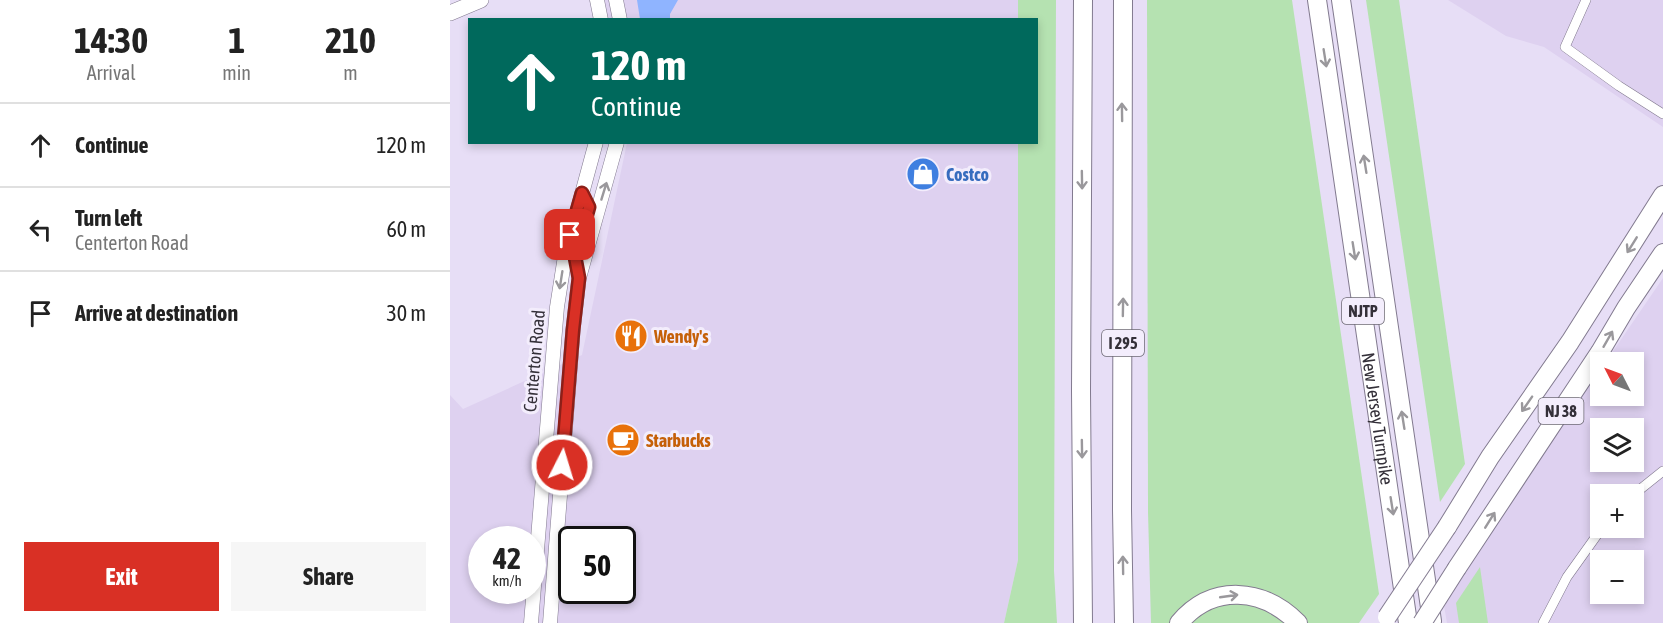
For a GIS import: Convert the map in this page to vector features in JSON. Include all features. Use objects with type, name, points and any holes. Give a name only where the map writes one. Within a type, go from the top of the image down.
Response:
[{"type":"highway","name":"I 295","points":[[1083,0],[1083,623]]},
{"type":"highway","name":"I 295","points":[[1123,0],[1122,510],[1124,623]]},
{"type":"highway","name":"New Jersey Turnpike","points":[[1317,0],[1408,623]]},
{"type":"highway","name":"New Jersey Turnpike","points":[[1341,0],[1432,623]]},
{"type":"highway","name":"NJ 38","points":[[1385,620],[1490,457],[1570,342],[1663,195]]},
{"type":"highway","name":"NJ 38","points":[[1422,623],[1663,253]]},
{"type":"highway","points":[[1078,623],[1082,594]]},
{"type":"highway","points":[[1179,623],[1197,607],[1215,598],[1234,595],[1252,596],[1270,601],[1286,611],[1298,623]]},
{"type":"main road","points":[[450,13],[482,0]]},
{"type":"main road","points":[[597,0],[601,18]]},
{"type":"main road","points":[[616,0],[620,18]]},
{"type":"main road","name":"Centerton Road","points":[[531,623],[557,307],[565,256],[595,144]]},
{"type":"main road","name":"Centerton Road","points":[[550,623],[579,278],[616,144]]},
{"type":"main road","points":[[579,278],[575,257],[589,207],[582,193]]},
{"type":"street","points":[[1586,0],[1565,47],[1618,86],[1663,114]]},
{"type":"street","points":[[1644,487],[1663,471]]},
{"type":"street","points":[[1543,623],[1567,577],[1595,538]]},
{"type":"shaded area","points":[[599,0],[1019,0],[1018,18],[604,18]]},
{"type":"shaded area","points":[[1448,0],[1663,0],[1663,127],[1544,47],[1506,36]]},
{"type":"shaded area","points":[[627,144],[1018,144],[1018,560],[1004,623],[450,623],[450,395],[463,409],[582,355]]},
{"type":"shaded area","points":[[1663,278],[1663,623],[1447,623],[1443,600],[1590,384],[1590,406],[1644,406],[1644,352],[1613,352]]},
{"type":"green space","points":[[1018,0],[1056,0],[1054,571],[1057,623],[1004,623],[1018,560],[1018,144],[1038,144],[1038,18],[1018,18]]},
{"type":"green space","points":[[1147,0],[1292,0],[1379,594],[1359,623],[1151,623],[1148,512]]},
{"type":"green space","points":[[1366,0],[1399,0],[1465,464],[1440,502]]},
{"type":"green space","points":[[1480,567],[1488,623],[1459,623],[1456,603]]},
{"type":"water","points":[[637,0],[678,0],[670,18],[640,18]]},
{"type":"place","name":"Costco","points":[[923,174]]},
{"type":"place","name":"Wendy's","points":[[631,336]]},
{"type":"place","name":"Starbucks","points":[[623,440]]},
{"type":"route","points":[[562,465],[579,278],[575,257],[589,207],[582,193],[570,235]]}]
